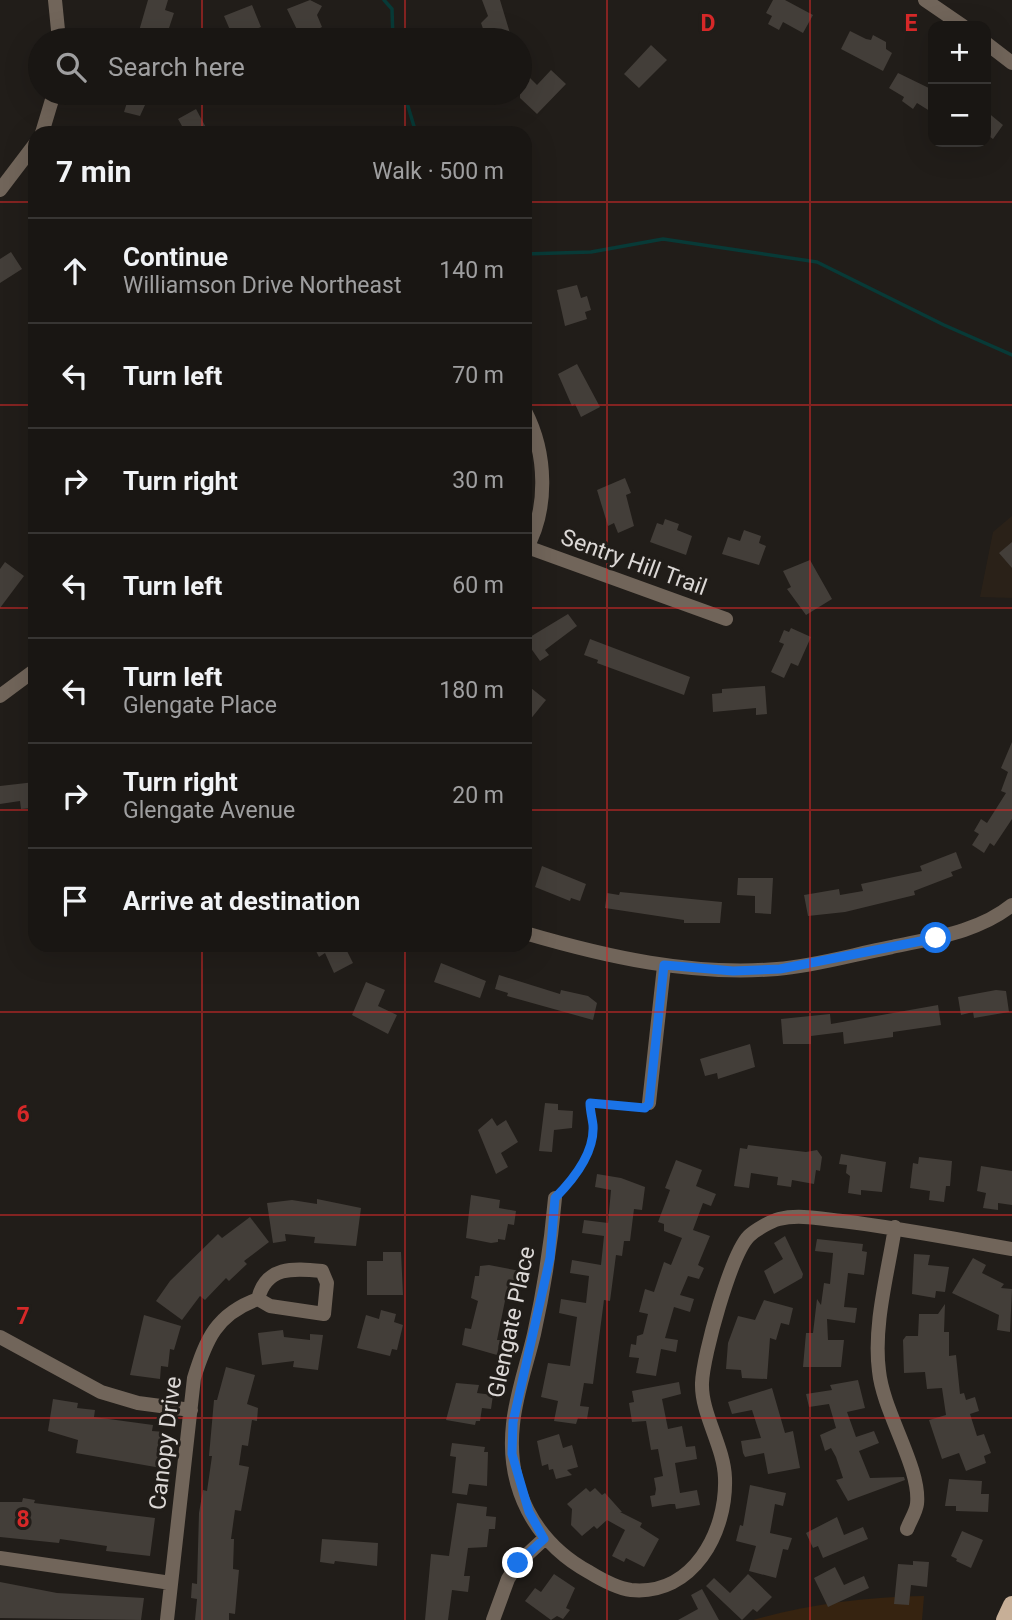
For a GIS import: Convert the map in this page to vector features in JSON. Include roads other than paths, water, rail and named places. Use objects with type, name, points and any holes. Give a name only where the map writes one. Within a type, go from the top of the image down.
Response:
[{"type":"main road","points":[[1005,1620],[1012,1605]]},
{"type":"street","points":[[55,0],[58,28]]},
{"type":"street","points":[[925,0],[956,21]]},
{"type":"street","points":[[991,47],[1012,63]]},
{"type":"street","points":[[45,126],[51,105]]},
{"type":"street","points":[[0,190],[28,153]]},
{"type":"street","points":[[532,431],[540,453],[542,485],[538,518],[532,534]]},
{"type":"street","name":"Sentry Hill Trail","points":[[532,551],[726,619]]},
{"type":"street","points":[[0,696],[28,677]]},
{"type":"street","points":[[532,935],[591,953],[664,965],[733,971],[780,969],[936,938],[972,927],[1012,905]]},
{"type":"street","points":[[649,1104],[664,965]]},
{"type":"street","name":"Glengate Place","points":[[555,1198],[550,1258],[513,1422],[512,1454],[529,1512],[544,1539],[582,1568],[629,1590],[664,1587],[692,1570],[708,1549],[720,1515],[725,1477],[702,1385],[710,1335],[722,1294],[748,1236],[777,1219],[807,1217],[895,1227],[1012,1250]]},
{"type":"street","points":[[895,1227],[878,1343],[879,1372],[888,1414],[916,1483],[917,1506],[907,1529]]},
{"type":"street","name":"Canopy Drive","points":[[167,1620],[194,1378],[206,1340],[221,1322],[258,1299],[261,1285],[273,1273],[295,1268],[322,1271],[327,1283],[324,1314],[270,1306],[258,1299]]},
{"type":"street","points":[[0,1338],[101,1392],[138,1402],[191,1410]]},
{"type":"street","points":[[494,1619],[508,1579],[518,1563],[544,1539]]},
{"type":"street","points":[[0,1558],[171,1583]]},
{"type":"waterway","points":[[384,0],[392,9],[393,28]]},
{"type":"waterway","points":[[408,105],[414,126]]},
{"type":"waterway","points":[[532,254],[591,252],[663,239],[817,262],[944,325],[1012,355]]}]
